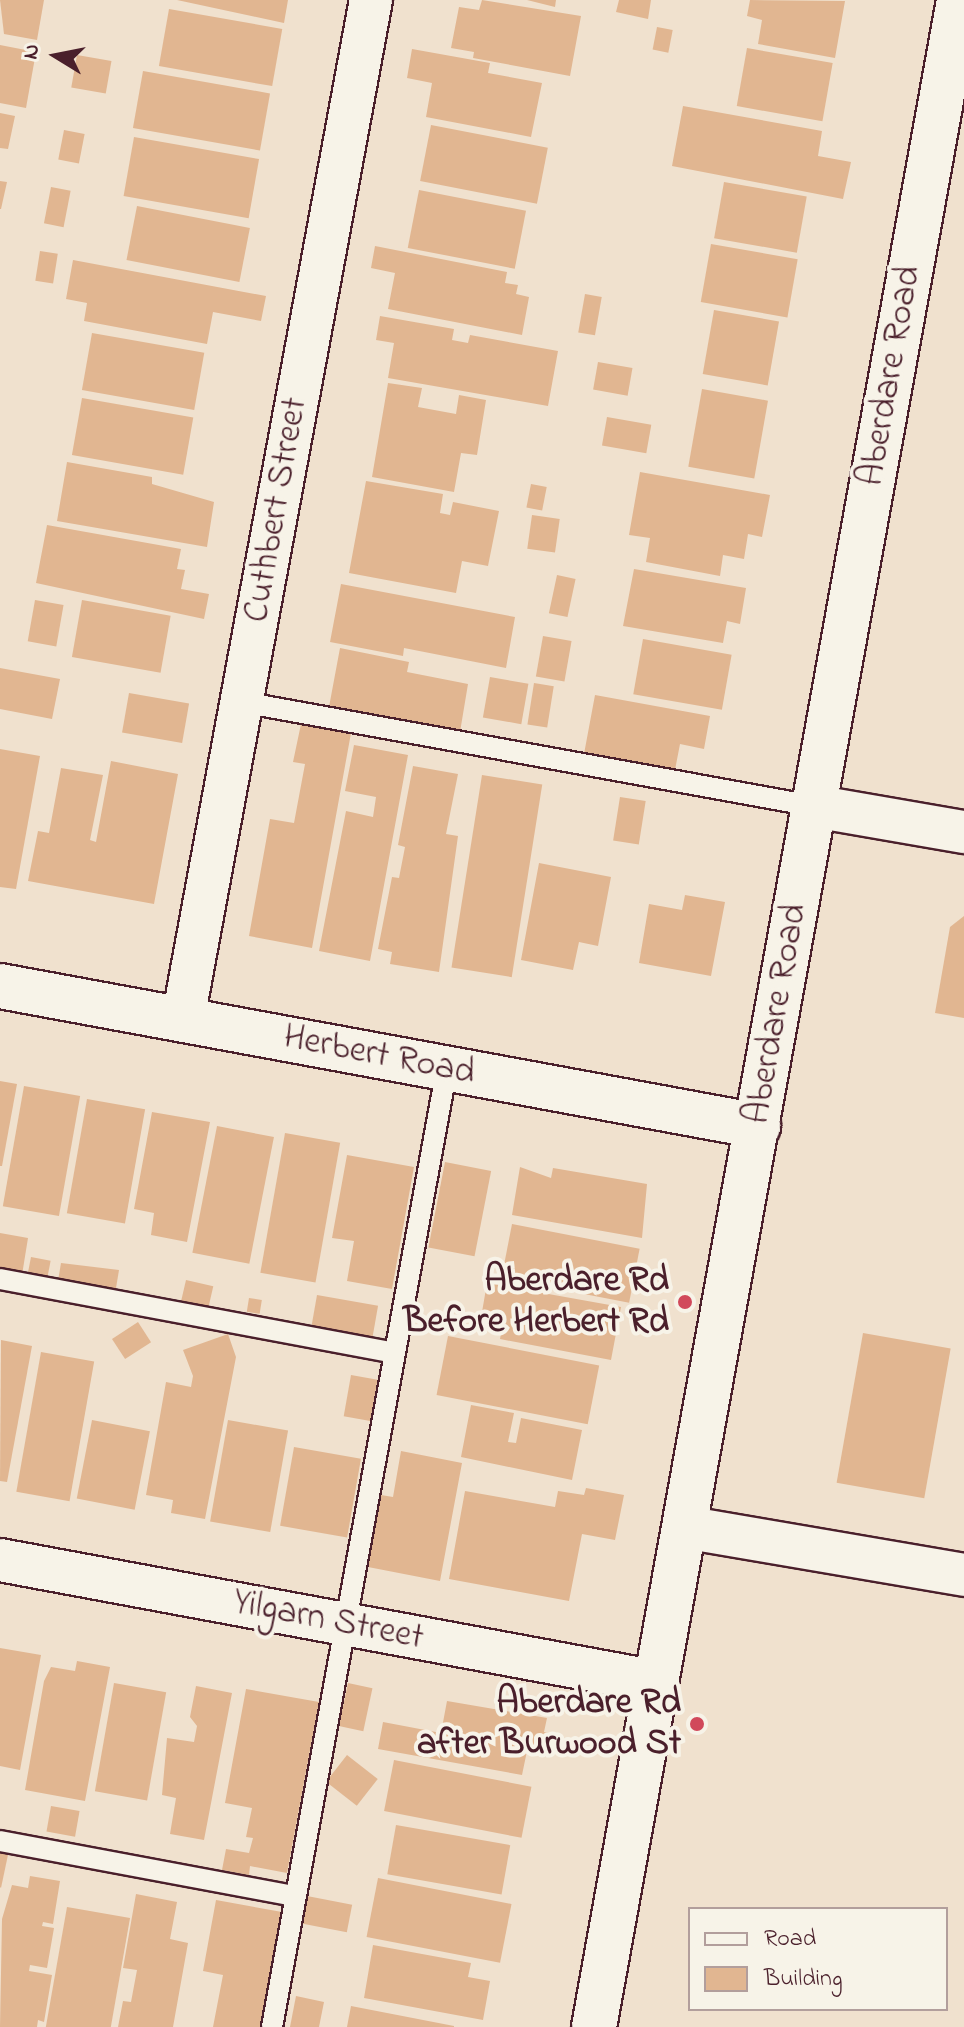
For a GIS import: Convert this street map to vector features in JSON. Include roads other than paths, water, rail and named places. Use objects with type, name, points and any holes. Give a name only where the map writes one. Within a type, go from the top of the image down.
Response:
[{"type":"main road","name":"Aberdare Road","points":[[594,2027],[959,0]]},
{"type":"main road","name":"Herbert Road","points":[[0,986],[758,1126]]},
{"type":"street","name":"Cuthbert Street","points":[[183,1019],[371,0]]},
{"type":"street","points":[[813,806],[964,832]]},
{"type":"street","points":[[684,1527],[964,1575]]},
{"type":"street","name":"Yilgarn Street","points":[[0,1560],[657,1682]]},
{"type":"lane","points":[[242,702],[813,806]]},
{"type":"lane","points":[[272,2027],[447,1068]]},
{"type":"lane","points":[[0,1279],[394,1353]]},
{"type":"lane","points":[[0,1841],[295,1896]]},
{"type":"place","name":"Aberdare Rd Before Herbert Rd","points":[[685,1302]]},
{"type":"place","name":"Aberdare Rd after Burwood St","points":[[697,1724]]}]
